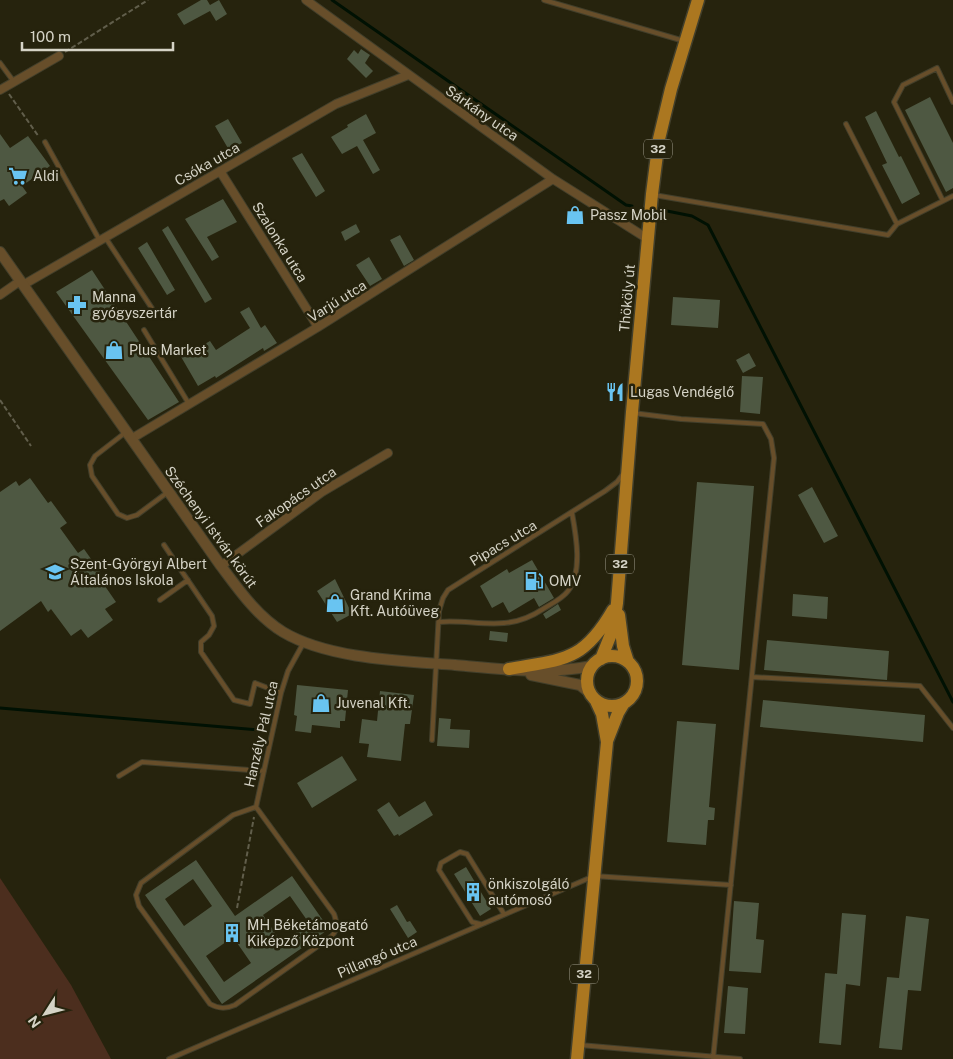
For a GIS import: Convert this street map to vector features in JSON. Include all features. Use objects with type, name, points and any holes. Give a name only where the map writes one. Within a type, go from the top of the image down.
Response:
[{"type":"main road","name":"Thököly út","points":[[593,697],[587,684],[588,675],[613,629],[617,603],[632,412],[652,194],[659,139],[698,0]]},
{"type":"main road","name":"Thököly út","points":[[617,603],[623,646],[636,680],[634,693],[624,703]]},
{"type":"main road","points":[[509,669],[558,661],[575,654],[590,643],[600,632],[617,603]]},
{"type":"main road","points":[[596,662],[614,657],[628,662]]},
{"type":"main road","points":[[593,697],[610,706],[624,703]]},
{"type":"main road","name":"32","points":[[577,1059],[607,742],[602,714],[593,697]]},
{"type":"main road","name":"32","points":[[607,742],[624,703]]},
{"type":"street","name":"Sárkány utca","points":[[306,0],[553,179],[648,239]]},
{"type":"street","points":[[2,89],[59,56]]},
{"type":"street","name":"Csóka utca","points":[[0,295],[103,239],[336,104],[408,75]]},
{"type":"street","name":"Szalonka utca","points":[[220,171],[318,328]]},
{"type":"street","name":"Varjú utca","points":[[128,435],[189,404],[318,328],[553,179]]},
{"type":"street","name":"Széchenyi István körút","points":[[0,252],[245,599],[265,618],[284,632],[304,641],[351,655],[436,664],[495,669],[546,670],[578,669],[596,662]]},
{"type":"street","name":"Fakopács utca","points":[[221,566],[322,492],[388,453]]},
{"type":"street","name":"Széchenyi István körút","points":[[495,669],[580,685],[593,697]]},
{"type":"lane","points":[[544,0],[685,42]]},
{"type":"lane","points":[[0,63],[14,82]]},
{"type":"lane","points":[[943,201],[894,102],[903,85],[936,68],[953,102]]},
{"type":"lane","points":[[846,124],[897,224]]},
{"type":"lane","points":[[45,142],[103,239],[155,313]]},
{"type":"lane","points":[[652,194],[888,235],[897,224],[953,196]]},
{"type":"lane","points":[[144,330],[189,404]]},
{"type":"lane","points":[[632,412],[681,419],[763,424],[771,439],[774,458],[713,1058]]},
{"type":"lane","points":[[128,435],[95,456],[90,465],[92,476],[118,514],[127,518],[136,515],[169,492]]},
{"type":"lane","name":"Pipacs utca","points":[[432,740],[439,611],[448,590],[572,513],[617,482],[628,468]]},
{"type":"lane","points":[[439,622],[503,624],[517,622],[531,617],[563,596],[569,590],[574,579],[577,565],[577,538],[572,513]]},
{"type":"lane","points":[[164,545],[212,616],[214,626],[210,635],[201,642],[201,652],[234,700],[250,704],[255,683],[281,693]]},
{"type":"lane","points":[[160,600],[188,580]]},
{"type":"lane","name":"Hanzély Pál utca","points":[[256,807],[281,693],[288,671],[304,641]]},
{"type":"lane","points":[[752,677],[920,686],[953,728]]},
{"type":"lane","points":[[119,776],[142,762],[264,771]]},
{"type":"lane","points":[[256,807],[334,914],[337,926],[336,931],[332,936],[235,1005],[228,1008],[216,1007],[210,1004],[139,906],[136,894],[141,883],[212,830],[233,815],[256,807]]},
{"type":"lane","points":[[481,924],[472,922],[438,870],[442,863],[460,852],[467,854],[504,914]]},
{"type":"lane","points":[[594,876],[731,885]]},
{"type":"lane","name":"Pillangó utca","points":[[169,1059],[594,876]]},
{"type":"lane","points":[[578,1044],[740,1059]]},
{"type":"path","points":[[59,56],[148,0]]},
{"type":"path","points":[[2,89],[41,140],[45,142]]},
{"type":"path","points":[[0,400],[32,446]]},
{"type":"path","points":[[238,908],[256,807]]},
{"type":"shaded area","points":[[0,878],[71,985],[111,1059],[0,1059]]},
{"type":"building","points":[[201,0],[207,0],[210,5],[219,0],[227,14],[216,21],[210,11],[184,25],[177,14]]},
{"type":"building","points":[[361,49],[370,55],[365,63],[373,71],[366,78],[347,59],[354,50],[358,54]]},
{"type":"building","points":[[930,97],[953,143],[953,188],[946,192],[905,110]]},
{"type":"building","points":[[876,111],[920,194],[902,204],[882,165],[887,163],[865,117]]},
{"type":"building","points":[[366,114],[376,133],[363,140],[380,170],[373,174],[357,146],[342,154],[331,137]]},
{"type":"building","points":[[228,119],[242,143],[229,150],[215,126]]},
{"type":"building","name":"Aldi","points":[[0,134],[10,148],[28,136],[50,166],[22,186],[27,193],[9,206],[4,199],[0,201]]},
{"type":"building","points":[[302,153],[325,191],[316,197],[292,158]]},
{"type":"building","points":[[223,199],[237,222],[207,237],[219,257],[212,261],[185,219]]},
{"type":"building","points":[[356,224],[360,232],[345,241],[341,232]]},
{"type":"building","points":[[168,226],[212,299],[205,303],[162,230]]},
{"type":"building","points":[[400,235],[414,260],[404,266],[390,240]]},
{"type":"building","points":[[147,242],[175,290],[167,295],[138,248]]},
{"type":"building","points":[[369,257],[382,279],[370,286],[356,265]]},
{"type":"building","points":[[92,270],[179,402],[148,420],[56,292]]},
{"type":"building","points":[[673,297],[720,300],[718,328],[671,325]]},
{"type":"building","points":[[249,307],[261,328],[265,325],[277,343],[264,351],[263,348],[216,378],[215,376],[198,386],[180,355],[187,351],[189,353],[210,341],[216,350],[250,328],[240,312]]},
{"type":"building","points":[[749,353],[756,366],[743,373],[736,360]]},
{"type":"building","points":[[742,376],[763,377],[760,414],[740,412]]},
{"type":"building","points":[[30,478],[48,503],[51,501],[67,523],[60,528],[78,553],[84,549],[101,573],[98,576],[116,602],[105,609],[113,620],[88,638],[81,629],[71,636],[51,609],[48,612],[41,601],[0,631],[0,492],[16,481],[19,486]]},
{"type":"building","points":[[697,482],[754,486],[739,670],[682,665]]},
{"type":"building","points":[[812,487],[838,536],[824,543],[798,495]]},
{"type":"building","points":[[532,560],[554,598],[539,607],[534,598],[509,613],[503,602],[492,608],[480,586],[507,569],[509,573]]},
{"type":"building","name":"Grand Krima Kft. Autóüveg","points":[[335,579],[352,614],[337,622],[317,591]]},
{"type":"building","points":[[793,594],[828,597],[827,619],[792,616]]},
{"type":"building","points":[[558,604],[561,610],[546,619],[543,614]]},
{"type":"building","points":[[490,631],[508,633],[507,642],[489,640]]},
{"type":"building","points":[[767,640],[889,651],[887,680],[764,670]]},
{"type":"building","name":"Juvenal Kft.","points":[[297,685],[348,690],[345,721],[340,721],[340,728],[312,725],[311,733],[295,731],[297,716],[294,715]]},
{"type":"building","points":[[380,691],[414,695],[410,724],[405,724],[401,761],[367,757],[369,744],[359,743],[362,719],[377,721]]},
{"type":"building","points":[[763,700],[925,715],[923,742],[760,727]]},
{"type":"building","points":[[439,718],[451,719],[450,729],[470,730],[469,748],[437,746]]},
{"type":"building","points":[[677,721],[716,724],[709,807],[715,808],[714,820],[708,820],[706,845],[667,842]]},
{"type":"building","points":[[342,756],[357,780],[312,808],[297,783]]},
{"type":"building","points":[[425,801],[433,815],[399,836],[398,834],[394,836],[377,810],[389,802],[399,817]]},
{"type":"building","name":"MH Béketámogató Kiképző Központ","points":[[196,860],[235,916],[292,876],[329,929],[222,1004],[145,895]],"holes":[[[193,879],[212,906],[184,926],[165,899]],[[290,896],[309,923],[282,943],[263,915]],[[233,937],[251,963],[224,982],[206,956]]]},
{"type":"building","name":"önkiszolgáló autómosó","points":[[466,867],[491,909],[480,916],[454,874]]},
{"type":"building","points":[[734,901],[759,903],[756,939],[764,940],[761,973],[729,971]]},
{"type":"building","points":[[397,905],[407,922],[410,921],[417,932],[408,938],[390,909]]},
{"type":"building","points":[[842,913],[866,915],[860,986],[846,984],[841,1045],[819,1043],[825,973],[837,974]]},
{"type":"building","points":[[906,916],[929,919],[921,991],[908,990],[902,1050],[879,1048],[887,977],[899,978]]},
{"type":"building","points":[[728,986],[748,988],[745,1034],[724,1033]]},
{"type":"waterway","points":[[332,0],[626,205],[632,206]]},
{"type":"waterway","points":[[667,211],[692,216],[708,225],[953,702]]},
{"type":"waterway","points":[[0,708],[259,730]]},
{"type":"place","name":"Aldi","points":[[18,176]]},
{"type":"place","name":"Passz Mobil","points":[[575,215]]},
{"type":"place","name":"Manna gyógyszertár","points":[[77,305]]},
{"type":"place","name":"Plus Market","points":[[114,350]]},
{"type":"place","name":"Lugas Vendéglő","points":[[615,392]]},
{"type":"place","name":"Szent-Györgyi Albert Általános Iskola","points":[[55,572]]},
{"type":"place","name":"OMV","points":[[534,581]]},
{"type":"place","name":"Grand Krima Kft. Autóüveg","points":[[335,603]]},
{"type":"place","name":"Juvenal Kft.","points":[[321,703]]},
{"type":"place","name":"önkiszolgáló autómosó","points":[[473,892]]},
{"type":"place","name":"MH Béketámogató Kiképző Központ","points":[[232,933]]}]
